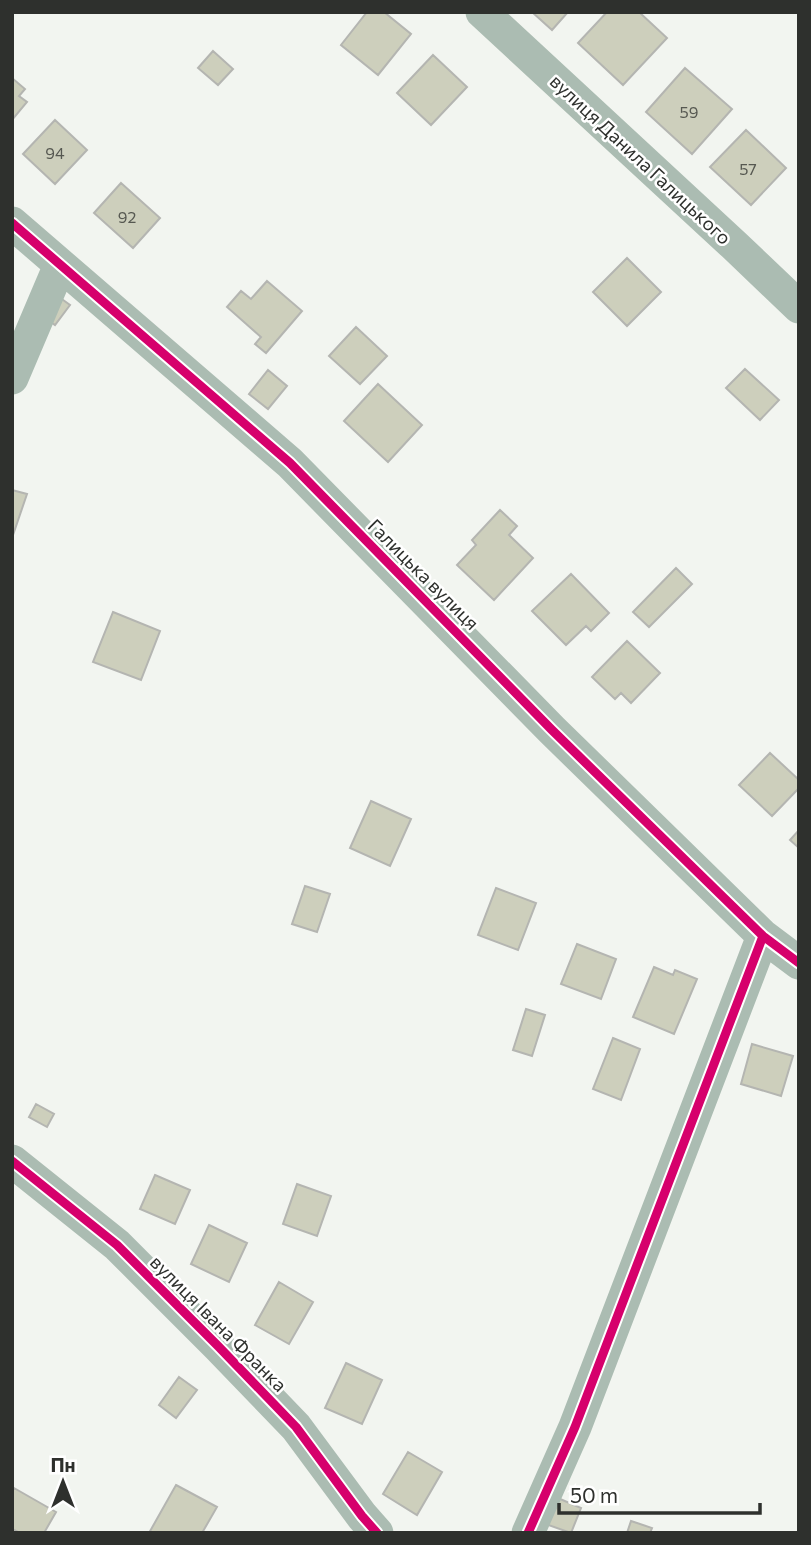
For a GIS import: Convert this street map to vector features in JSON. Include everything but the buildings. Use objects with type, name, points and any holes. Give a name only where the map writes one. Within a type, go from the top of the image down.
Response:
[{"type":"street","name":"вулиця Данила Галицького","points":[[482,12],[799,307]]},
{"type":"street","name":"Галицька вулиця","points":[[12,223],[290,463],[552,730],[763,936],[799,963]]},
{"type":"street","points":[[12,378],[60,265]]},
{"type":"street","points":[[528,1533],[575,1427],[763,936]]},
{"type":"street","name":"вулиця Івана Франка","points":[[12,1161],[117,1245],[218,1346],[296,1427],[377,1533]]},
{"type":"cycle path","points":[[12,223],[290,463],[552,730],[763,936],[799,963]]},
{"type":"cycle path","points":[[528,1533],[575,1427],[763,936]]},
{"type":"cycle path","points":[[12,1161],[117,1245],[218,1346],[296,1427],[377,1533]]}]
